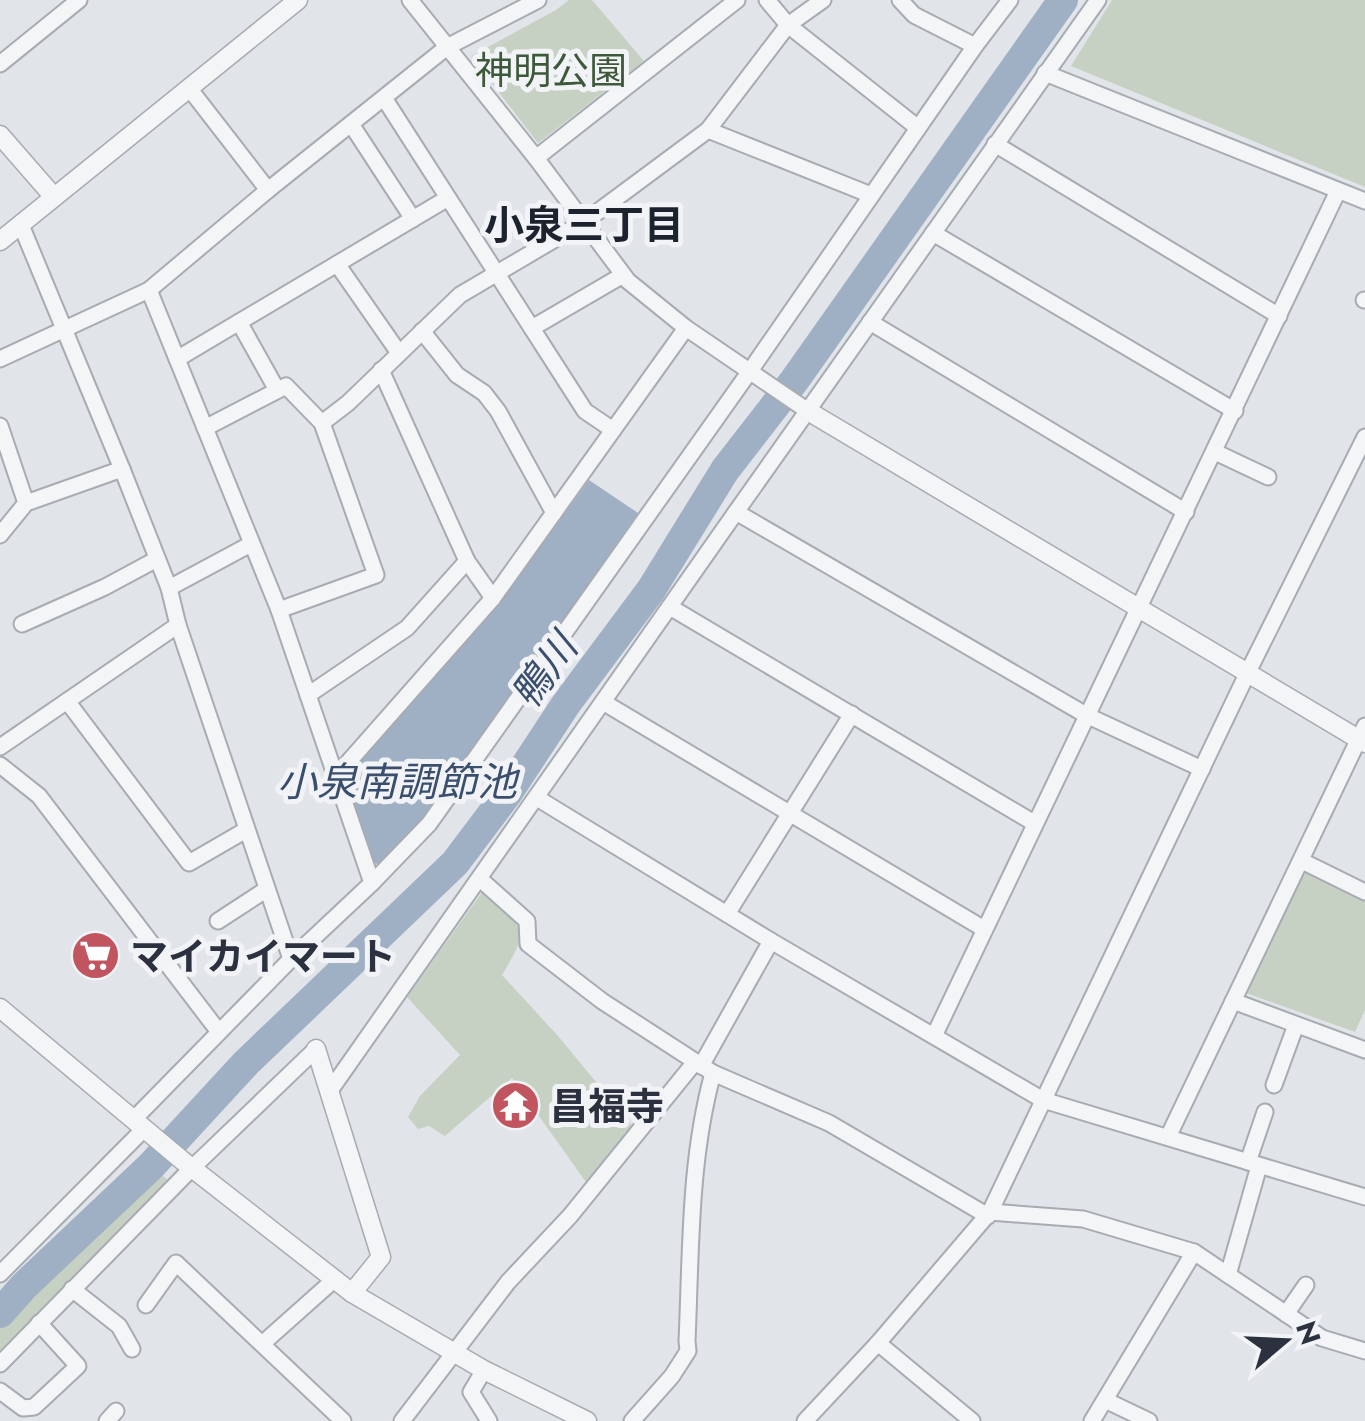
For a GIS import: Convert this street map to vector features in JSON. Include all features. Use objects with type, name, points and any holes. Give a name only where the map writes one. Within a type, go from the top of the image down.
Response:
[{"type":"street","points":[[0,64],[79,0]]},
{"type":"street","points":[[0,242],[298,0]]},
{"type":"street","points":[[410,0],[536,158],[628,282],[686,328],[808,411],[1248,674],[1363,736],[1168,1137]]},
{"type":"street","points":[[0,359],[149,290],[447,47],[538,0]]},
{"type":"street","points":[[536,158],[737,0]]},
{"type":"street","points":[[768,0],[788,25],[918,128]]},
{"type":"street","points":[[322,423],[348,403],[460,295],[584,222],[708,130],[788,25],[823,0]]},
{"type":"street","points":[[900,0],[914,15],[975,46]]},
{"type":"street","points":[[0,1274],[143,1127],[219,1032],[429,824],[1010,0]]},
{"type":"street","points":[[329,1092],[1098,0]]},
{"type":"street","points":[[1045,73],[1365,201]]},
{"type":"street","points":[[189,88],[268,190]]},
{"type":"street","points":[[384,98],[586,411],[613,430]]},
{"type":"street","points":[[351,124],[413,219]]},
{"type":"street","points":[[708,130],[871,195]]},
{"type":"street","points":[[0,135],[54,198]]},
{"type":"street","points":[[995,144],[1280,316]]},
{"type":"street","points":[[934,1036],[1338,191]]},
{"type":"street","points":[[176,359],[448,198]]},
{"type":"street","points":[[20,225],[66,329],[169,588],[178,625],[291,959]]},
{"type":"street","points":[[933,233],[1235,411]]},
{"type":"street","points":[[337,264],[399,352]]},
{"type":"street","points":[[532,328],[623,274]]},
{"type":"street","points":[[149,290],[279,610],[372,882]]},
{"type":"street","points":[[238,322],[277,390]]},
{"type":"street","points":[[870,322],[1186,512]]},
{"type":"street","points":[[336,776],[494,598],[686,328]]},
{"type":"street","points":[[422,331],[457,375],[484,393],[498,411],[554,514]]},
{"type":"street","points":[[381,370],[467,561],[494,598]]},
{"type":"street","points":[[204,428],[286,386],[322,423],[376,575],[279,610]]},
{"type":"street","points":[[0,426],[26,503]]},
{"type":"street","points":[[805,1421],[989,1214],[1365,436]]},
{"type":"street","points":[[1215,452],[1268,477]]},
{"type":"street","points":[[0,534],[26,503],[122,469]]},
{"type":"street","points":[[736,512],[1086,714],[1202,769]]},
{"type":"street","points":[[169,588],[251,544]]},
{"type":"street","points":[[22,624],[105,588],[157,560]]},
{"type":"street","points":[[308,695],[407,628],[467,561]]},
{"type":"street","points":[[670,607],[1034,823]]},
{"type":"street","points":[[0,747],[178,625]]},
{"type":"street","points":[[67,701],[189,864],[246,830]]},
{"type":"street","points":[[602,702],[984,930]]},
{"type":"street","points":[[727,914],[852,714]]},
{"type":"street","points":[[0,765],[40,796],[219,1032]]},
{"type":"street","points":[[537,798],[1043,1100],[1365,1197]]},
{"type":"street","points":[[1302,861],[1365,892]]},
{"type":"street","points":[[480,878],[527,921],[528,944],[602,1001],[703,1067],[829,1122],[989,1214],[1083,1219],[1194,1252],[1322,1338],[1365,1352]]},
{"type":"street","points":[[218,921],[267,889]]},
{"type":"street","points":[[402,1421],[508,1282],[703,1067],[771,941]]},
{"type":"street","points":[[1233,1001],[1364,1046]]},
{"type":"street","points":[[0,1008],[187,1165],[352,1293],[454,1354],[587,1421]]},
{"type":"street","points":[[1274,1086],[1296,1024]]},
{"type":"street","points":[[0,1364],[187,1165],[316,1049],[381,1257],[352,1293]]},
{"type":"street","points":[[632,1421],[672,1376],[688,1351],[703,1067]]},
{"type":"street","points":[[1228,1275],[1265,1112]]},
{"type":"street","points":[[1092,1421],[1194,1252]]},
{"type":"street","points":[[146,1305],[176,1263],[342,1421]]},
{"type":"street","points":[[262,1344],[335,1279]]},
{"type":"street","points":[[1286,1314],[1306,1285]]},
{"type":"street","points":[[72,1289],[118,1326],[132,1349]]},
{"type":"street","points":[[0,1390],[23,1408],[34,1407],[78,1366],[39,1323]]},
{"type":"street","points":[[878,1343],[972,1421]]},
{"type":"street","points":[[484,1370],[471,1392],[488,1421]]},
{"type":"street","points":[[1105,1400],[1148,1421]]},
{"type":"green space","name":"神明公園","points":[[569,0],[592,0],[644,61],[538,143],[471,56]]},
{"type":"green space","points":[[1112,0],[1365,0],[1365,187],[1071,66]]},
{"type":"green space","points":[[1305,868],[1365,898],[1365,1010],[1355,1032],[1246,993]]},
{"type":"green space","points":[[483,891],[521,927],[518,945],[502,975],[634,1128],[588,1185],[512,1078],[445,1136],[429,1126],[418,1129],[408,1117],[420,1096],[460,1055],[407,997]]},
{"type":"green space","points":[[157,1171],[169,1181],[0,1353],[0,1327]]},
{"type":"water","name":"小泉南調節池","points":[[589,480],[638,513],[425,819],[380,865],[372,862],[346,782],[349,772],[499,604]]},
{"type":"waterway","name":"鴨川","points":[[0,1313],[151,1166],[246,1063],[455,863],[651,590],[725,470],[794,381],[1063,0]]},
{"type":"place","name":"マイカイマート","points":[[95,956]]},
{"type":"place","name":"昌福寺","points":[[515,1106]]},
{"type":"district","name":"小泉三丁目","points":[[584,225]]}]
